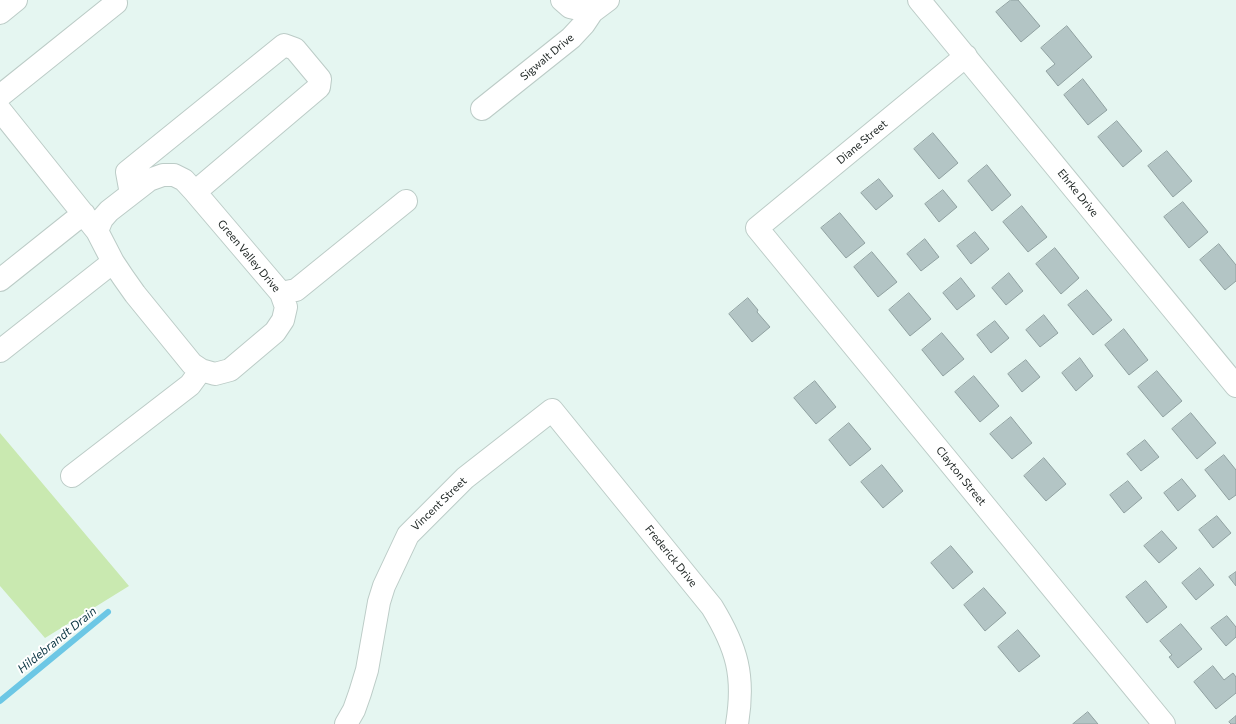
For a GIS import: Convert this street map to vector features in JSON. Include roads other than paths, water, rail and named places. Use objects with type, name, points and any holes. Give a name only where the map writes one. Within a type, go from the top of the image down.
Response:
[{"type":"street","points":[[0,13],[16,0]]},
{"type":"street","points":[[0,96],[116,3],[113,0]]},
{"type":"street","points":[[562,0],[570,7],[600,6]]},
{"type":"street","name":"Ehrke Drive","points":[[919,0],[1236,386]]},
{"type":"street","name":"Sigwalt Drive","points":[[482,109],[571,38],[600,6]]},
{"type":"street","points":[[131,194],[127,172],[284,45],[295,49],[320,79],[319,87],[195,192]]},
{"type":"street","name":"Diane Street","points":[[758,228],[966,56]]},
{"type":"street","points":[[0,110],[97,231],[113,262],[135,294],[192,364],[201,370],[190,385],[72,476]]},
{"type":"street","name":"Green Valley Drive","points":[[97,231],[102,219],[109,211],[149,180],[162,175],[174,175],[184,180],[195,192],[281,293],[286,307],[283,320],[275,332],[230,370],[215,374],[201,370]]},
{"type":"street","points":[[281,293],[296,290],[406,201]]},
{"type":"street","points":[[0,280],[84,214]]},
{"type":"street","name":"Clayton Street","points":[[758,228],[1164,724]]},
{"type":"street","points":[[0,351],[113,262]]},
{"type":"street","name":"Vincent Street","points":[[346,724],[354,710],[367,670],[376,616],[382,592],[408,535],[465,478],[552,410]]},
{"type":"street","name":"Frederick Drive","points":[[552,410],[712,607],[724,627],[732,645],[738,666],[741,688],[737,724]]},
{"type":"waterway","name":"Hildebrandt Drain","points":[[0,701],[108,612]]}]
